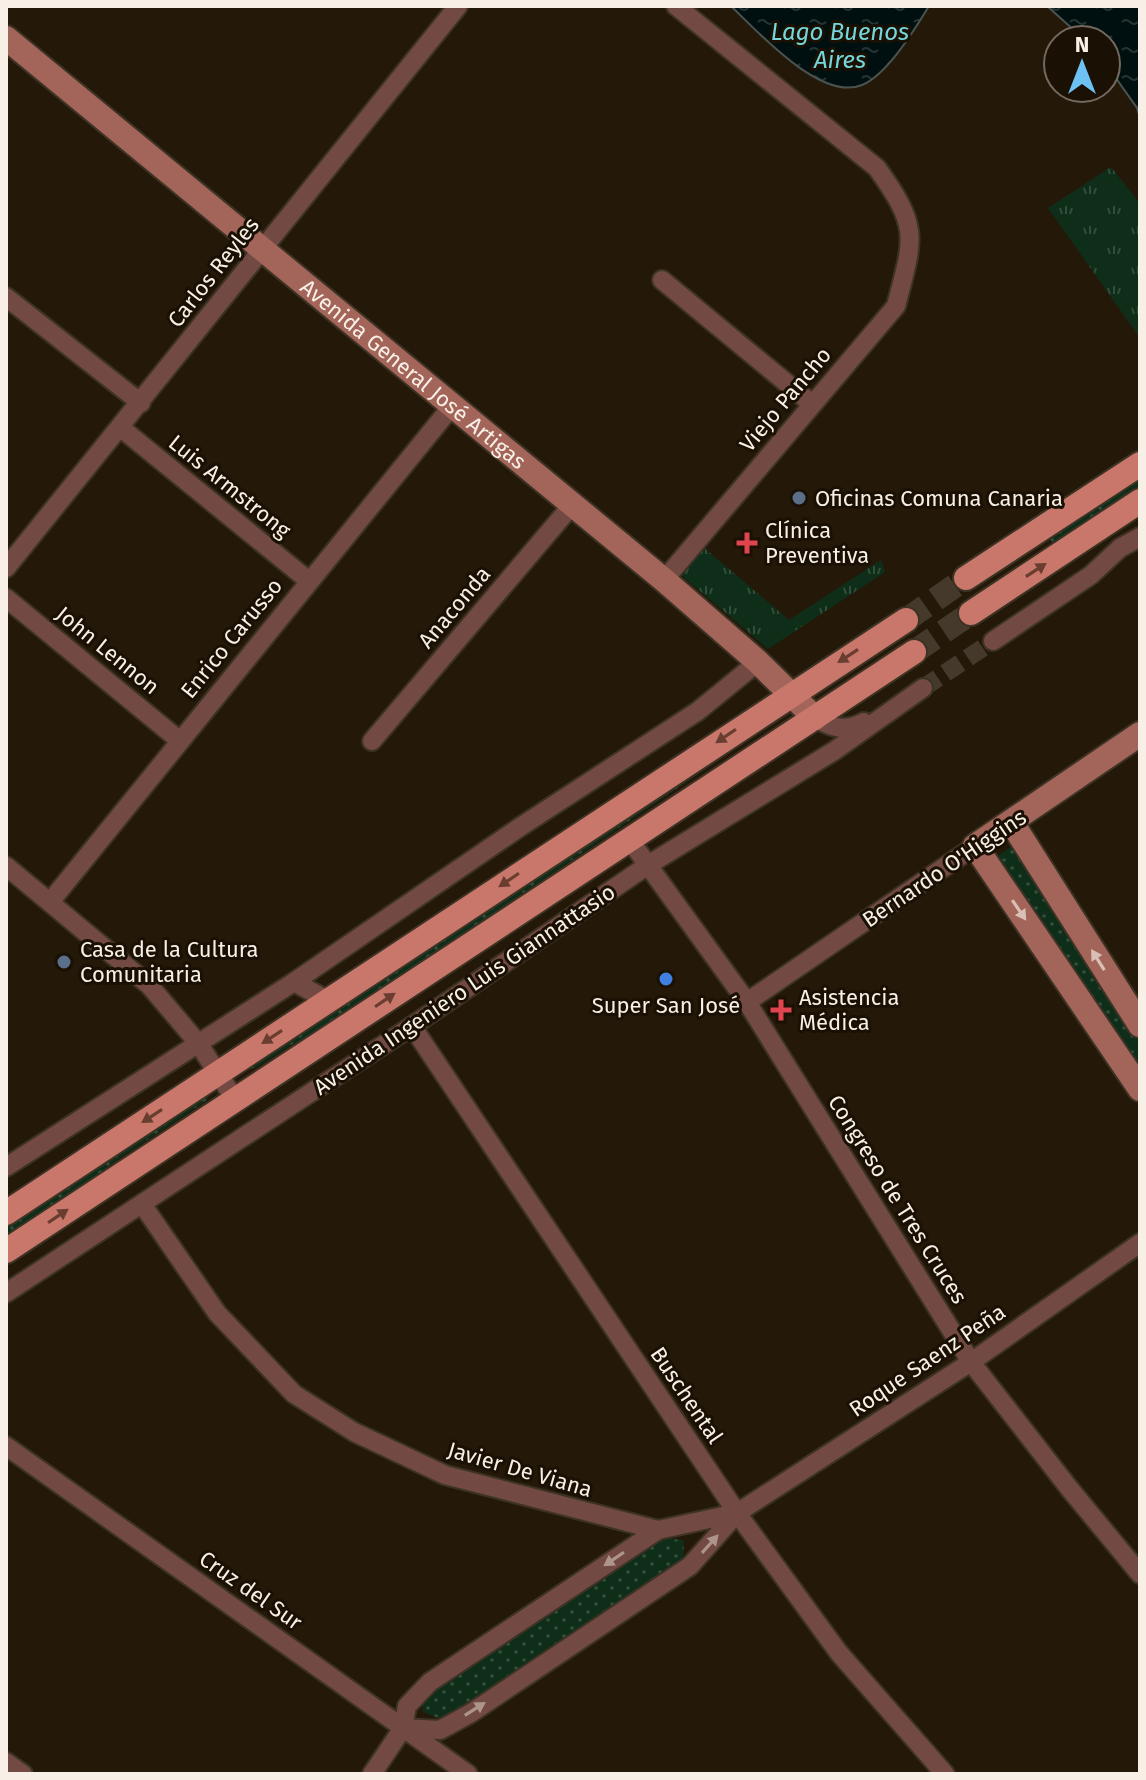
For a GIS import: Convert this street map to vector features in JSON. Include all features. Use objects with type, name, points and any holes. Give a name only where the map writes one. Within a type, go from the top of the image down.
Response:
[{"type":"main road","points":[[966,578],[1140,464]]},
{"type":"main road","points":[[971,613],[1140,501]]},
{"type":"main road","points":[[6,1213],[906,620]]},
{"type":"main road","name":"Avenida Ingeniero Luis Giannattasio","points":[[6,1251],[914,652]]},
{"type":"street","name":"Carlos Reyles","points":[[6,568],[458,6]]},
{"type":"street","name":"Viejo Pancho","points":[[664,580],[896,306],[911,235],[900,200],[877,168],[676,6]]},
{"type":"street","name":"Avenida General José Artigas","points":[[6,38],[664,580],[758,662],[815,718]]},
{"type":"street","points":[[662,280],[812,404]]},
{"type":"street","points":[[6,297],[141,403]]},
{"type":"street","name":"Enrico Carusso","points":[[50,902],[452,406]]},
{"type":"street","name":"Luis Armstrong","points":[[121,428],[309,581]]},
{"type":"street","name":"Anaconda","points":[[372,741],[572,505]]},
{"type":"street","points":[[993,641],[1091,575],[1120,548],[1140,537]]},
{"type":"street","name":"John Lennon","points":[[6,598],[179,740]]},
{"type":"street","points":[[6,1167],[294,982],[520,827],[698,711],[758,662]]},
{"type":"street","name":"Avenida Ingeniero Luis Giannattasio","points":[[6,1293],[412,1026],[648,865],[834,751],[923,688]]},
{"type":"street","points":[[815,718],[842,729],[856,727],[895,709]]},
{"type":"street","name":"Bernardo O'Higgins","points":[[747,1002],[1140,734]]},
{"type":"street","points":[[1012,823],[1140,1025]]},
{"type":"street","name":"Congreso de Tres Cruces","points":[[629,839],[747,1002],[971,1362],[1140,1574]]},
{"type":"street","points":[[975,846],[1140,1089]]},
{"type":"street","points":[[6,866],[149,985],[198,1043],[234,1098]]},
{"type":"street","points":[[294,982],[327,1000]]},
{"type":"street","name":"Buschental","points":[[412,1026],[737,1513],[839,1653],[945,1774]]},
{"type":"street","name":"Javier De Viana","points":[[142,1204],[217,1313],[294,1394],[354,1432],[445,1475],[658,1530]]},
{"type":"street","name":"Roque Saenz Peña","points":[[403,1728],[440,1730],[471,1713],[690,1566],[737,1513],[971,1362],[1140,1243]]},
{"type":"street","name":"Cruz del Sur","points":[[6,1446],[468,1774]]},
{"type":"street","name":"Roque Saenz Peña","points":[[372,1774],[403,1728],[407,1706],[430,1682],[658,1530],[737,1513]]},
{"type":"street","points":[[6,1762],[23,1774]]},
{"type":"green space","points":[[1111,167],[1140,204],[1140,338],[1048,208]]},
{"type":"green space","points":[[1140,475],[1140,490],[1054,547],[1050,538]]},
{"type":"green space","points":[[702,546],[789,620],[881,560],[885,572],[768,649],[680,574]]},
{"type":"green space","points":[[775,714],[779,719],[313,1036],[294,1043],[255,1068],[245,1069]]},
{"type":"green space","points":[[1012,846],[1140,1040],[1140,1074],[998,856]]},
{"type":"green space","points":[[210,1093],[207,1100],[6,1238],[6,1223]]},
{"type":"green space","points":[[663,1538],[684,1540],[683,1559],[448,1722],[423,1712],[422,1699]]},
{"type":"water","name":"Lago Buenos Aires","points":[[731,6],[929,6],[900,50],[881,72],[862,85],[846,88],[828,83],[791,62]]},
{"type":"water","points":[[1047,6],[1140,6],[1140,118],[1122,87],[1122,24],[1067,24]]},
{"type":"tunnel","points":[[906,620],[966,578]]},
{"type":"tunnel","points":[[914,652],[971,613]]},
{"type":"tunnel","points":[[923,688],[993,641]]},
{"type":"place","name":"Oficinas Comuna Canaria","points":[[799,498]]},
{"type":"place","name":"Clínica Preventiva","points":[[747,543]]},
{"type":"place","name":"Casa de la Cultura Comunitaria","points":[[64,962]]},
{"type":"place","name":"Super San José","points":[[666,979]]},
{"type":"place","name":"Asistencia Médica","points":[[781,1010]]}]
